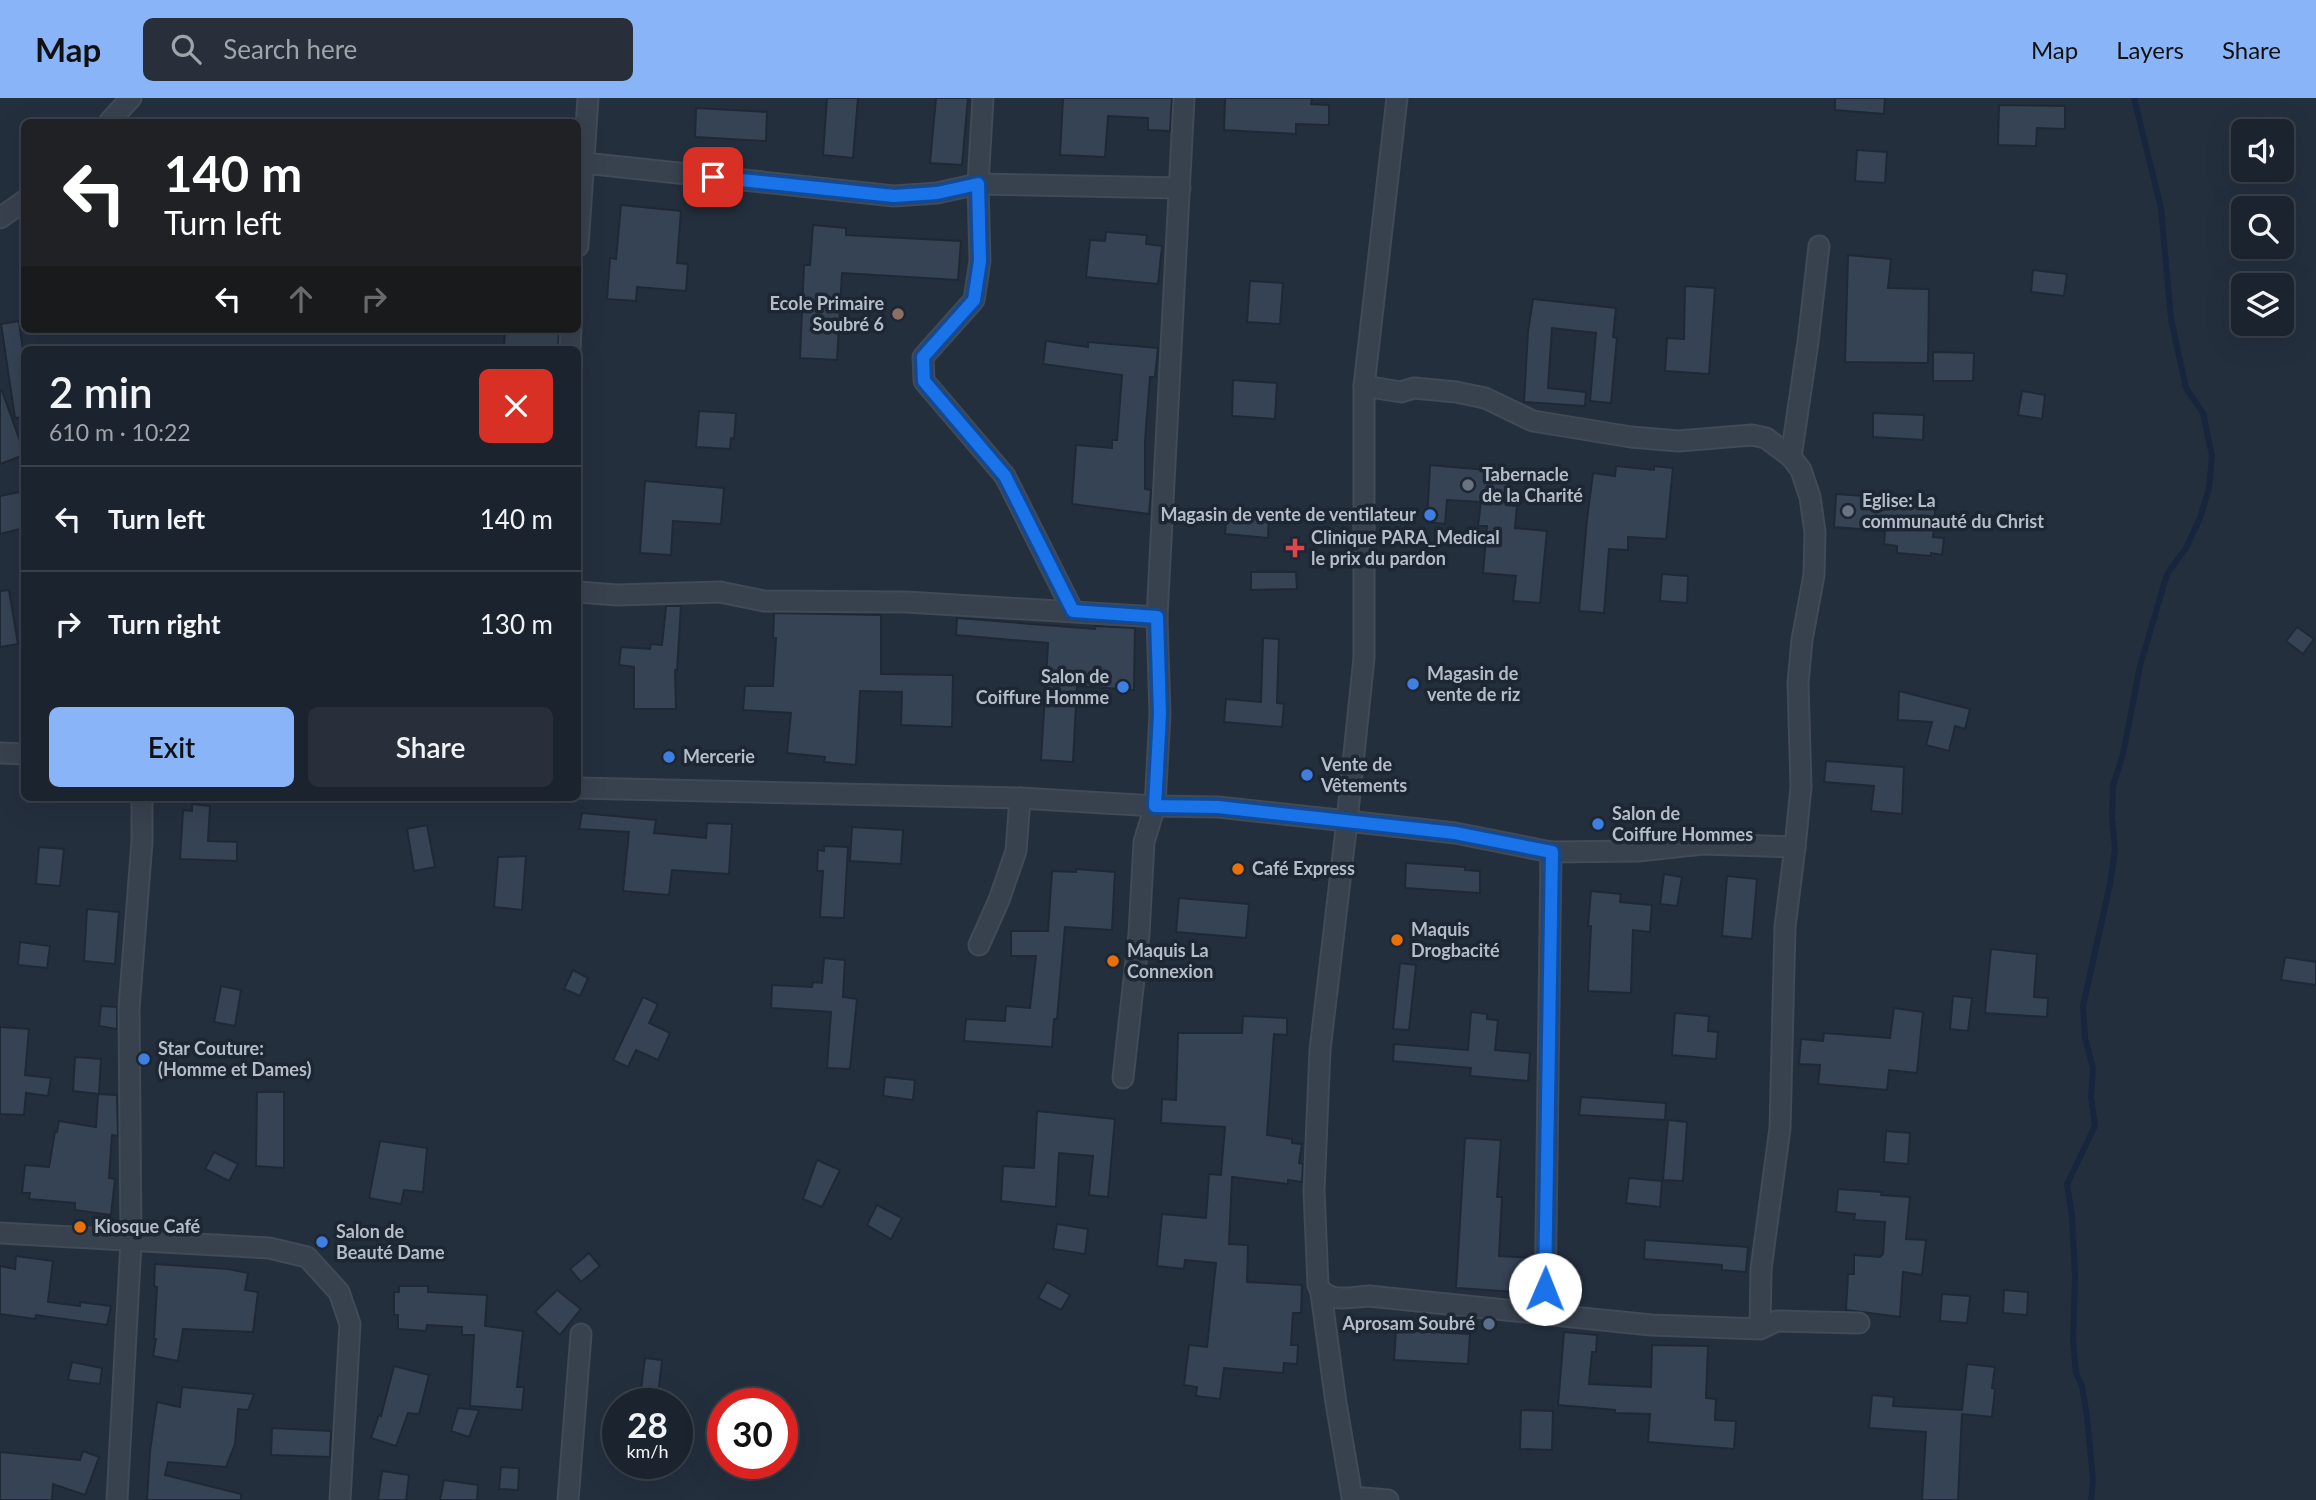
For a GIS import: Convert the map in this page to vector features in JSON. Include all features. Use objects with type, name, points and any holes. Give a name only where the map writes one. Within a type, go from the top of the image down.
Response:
[{"type":"street","points":[[112,119],[131,98]]},
{"type":"street","points":[[581,204],[589,98]]},
{"type":"street","points":[[983,98],[978,184],[980,261],[974,300],[923,357],[924,381],[1005,476],[1073,611]]},
{"type":"street","points":[[1123,1078],[1139,934],[1144,842],[1155,806],[1160,714],[1157,617],[1184,98]]},
{"type":"street","points":[[1388,1500],[1352,1497],[1318,1285],[1314,1191],[1320,1050],[1364,658],[1364,386],[1397,98]]},
{"type":"street","points":[[584,163],[894,196],[937,193],[978,184],[1180,188]]},
{"type":"street","points":[[0,218],[21,203]]},
{"type":"street","points":[[1791,457],[1819,246]]},
{"type":"street","points":[[1364,386],[1401,392],[1414,388],[1457,392],[1485,398],[1533,421],[1630,437],[1678,441],[1752,435],[1766,438],[1791,457],[1801,470],[1810,497],[1815,532],[1814,575],[1802,640],[1798,683],[1801,787],[1785,928],[1780,1128],[1761,1269],[1760,1329]]},
{"type":"street","points":[[581,592],[720,592],[764,601],[905,602],[1157,617]]},
{"type":"street","points":[[0,753],[21,754]]},
{"type":"street","points":[[581,788],[1020,798],[1218,807],[1455,833],[1552,852],[1638,851],[1703,844],[1795,847]]},
{"type":"street","points":[[979,945],[999,900],[1016,851],[1020,798]]},
{"type":"street","points":[[117,1500],[131,1242],[129,1008],[142,842],[142,801]]},
{"type":"street","points":[[1545,1315],[1552,852]]},
{"type":"street","points":[[0,1233],[269,1248],[307,1256],[339,1292],[350,1324],[341,1500]]},
{"type":"street","points":[[1321,1293],[1328,1297],[1369,1296],[1651,1325],[1760,1329],[1777,1321],[1859,1323]]},
{"type":"street","points":[[568,1500],[581,1334]]},
{"type":"building","points":[[827,98],[858,98],[853,158],[823,155]]},
{"type":"building","points":[[936,98],[968,98],[962,165],[930,163]]},
{"type":"building","points":[[1063,98],[1172,98],[1170,131],[1148,130],[1148,118],[1108,116],[1105,157],[1060,155]]},
{"type":"building","points":[[1225,98],[1312,98],[1311,104],[1329,105],[1329,125],[1296,124],[1296,134],[1224,130]]},
{"type":"building","points":[[1835,98],[1885,98],[1884,114],[1835,110]]},
{"type":"building","points":[[1999,105],[2065,106],[2065,129],[2037,128],[2036,146],[1998,145]]},
{"type":"building","points":[[696,108],[767,112],[766,141],[695,137]]},
{"type":"building","points":[[1857,150],[1887,152],[1885,183],[1855,181]]},
{"type":"building","points":[[621,205],[681,211],[677,263],[688,264],[686,291],[637,287],[636,301],[607,299],[610,258],[616,259]]},
{"type":"building","points":[[813,225],[846,228],[846,235],[961,241],[958,280],[842,273],[837,360],[800,358],[804,265],[810,265]]},
{"type":"building","points":[[1106,232],[1147,235],[1146,244],[1162,246],[1158,284],[1086,277],[1090,240],[1105,241]]},
{"type":"building","points":[[1848,255],[1891,259],[1888,288],[1929,289],[1928,363],[1845,362]]},
{"type":"building","points":[[2033,270],[2067,274],[2064,296],[2031,292]]},
{"type":"building","points":[[1250,281],[1283,283],[1280,324],[1247,322]]},
{"type":"building","points":[[1685,286],[1715,288],[1709,374],[1665,371],[1667,338],[1684,339]]},
{"type":"building","points":[[1533,299],[1616,308],[1613,337],[1617,338],[1611,403],[1590,401],[1596,333],[1552,328],[1548,388],[1586,392],[1585,406],[1524,402],[1528,331]]},
{"type":"building","points":[[19,321],[22,346],[21,417],[15,418],[1,324]]},
{"type":"building","points":[[505,333],[559,333],[558,346],[504,346]]},
{"type":"building","points":[[1046,341],[1088,347],[1088,342],[1158,348],[1155,377],[1150,377],[1145,441],[1145,489],[1151,490],[1149,514],[1072,504],[1076,445],[1112,448],[1112,440],[1117,440],[1122,375],[1043,364]]},
{"type":"building","points":[[1933,352],[1974,353],[1973,381],[1933,381]]},
{"type":"building","points":[[1233,380],[1277,383],[1275,419],[1232,416]]},
{"type":"building","points":[[2,391],[21,444],[21,456],[0,464]]},
{"type":"building","points":[[2022,391],[2045,395],[2042,419],[2018,415]]},
{"type":"building","points":[[699,411],[736,413],[734,439],[731,438],[730,449],[696,447]]},
{"type":"building","points":[[1873,413],[1924,415],[1923,440],[1873,437]]},
{"type":"building","points":[[1430,465],[1509,472],[1506,505],[1517,506],[1515,528],[1547,531],[1540,603],[1513,601],[1516,576],[1483,573],[1487,526],[1478,526],[1481,502],[1447,500],[1445,524],[1427,522]]},
{"type":"building","points":[[1616,466],[1654,470],[1654,466],[1673,468],[1666,539],[1628,537],[1628,550],[1609,549],[1604,613],[1579,611],[1593,473],[1615,476]]},
{"type":"building","points":[[645,481],[724,488],[721,524],[673,521],[671,555],[640,553]]},
{"type":"building","points":[[21,492],[21,529],[0,534],[0,496]]},
{"type":"building","points":[[1836,494],[1936,501],[1933,537],[1944,538],[1942,555],[1897,553],[1897,546],[1884,544],[1885,531],[1834,527]]},
{"type":"building","points":[[1227,509],[1269,511],[1268,538],[1225,534]]},
{"type":"building","points":[[1251,572],[1296,572],[1297,589],[1251,590]]},
{"type":"building","points":[[1662,574],[1688,576],[1687,603],[1660,601]]},
{"type":"building","points":[[9,590],[18,644],[0,647],[0,591]]},
{"type":"building","points":[[666,606],[681,606],[675,670],[676,709],[634,709],[634,667],[619,665],[621,647],[650,649],[651,644],[662,645]]},
{"type":"building","points":[[774,613],[881,615],[881,674],[953,675],[952,727],[901,725],[902,692],[860,691],[856,765],[824,762],[825,757],[787,753],[791,713],[743,710],[745,686],[773,686],[776,638],[773,638]]},
{"type":"building","points":[[957,618],[1095,629],[1095,626],[1135,628],[1134,690],[1077,686],[1073,762],[1041,760],[1048,643],[956,635]]},
{"type":"building","points":[[2297,627],[2314,639],[2303,654],[2286,641]]},
{"type":"building","points":[[1263,638],[1279,639],[1277,703],[1284,704],[1282,727],[1224,722],[1226,699],[1261,702]]},
{"type":"building","points":[[1899,691],[1970,709],[1965,729],[1955,726],[1949,751],[1926,745],[1932,722],[1898,720]]},
{"type":"building","points":[[1826,761],[1904,767],[1902,814],[1871,811],[1874,786],[1824,782]]},
{"type":"building","points":[[192,804],[210,806],[208,841],[237,842],[237,861],[180,859],[183,810],[192,811]]},
{"type":"building","points":[[582,813],[656,820],[654,833],[706,838],[707,823],[732,824],[729,874],[672,870],[669,895],[623,891],[629,832],[579,829]]},
{"type":"building","points":[[427,825],[435,867],[414,871],[407,829]]},
{"type":"building","points":[[852,827],[903,830],[901,864],[850,861]]},
{"type":"building","points":[[824,846],[848,847],[844,918],[820,917],[823,871],[817,871],[818,850],[824,851]]},
{"type":"building","points":[[39,847],[64,849],[60,886],[36,884]]},
{"type":"building","points":[[526,856],[522,910],[494,907],[498,857]]},
{"type":"building","points":[[1406,863],[1465,867],[1465,870],[1480,871],[1480,893],[1405,888]]},
{"type":"building","points":[[1076,869],[1115,872],[1112,930],[1065,927],[1052,1047],[964,1041],[966,1019],[1005,1021],[1006,1006],[1030,1008],[1036,956],[1011,956],[1011,931],[1048,931],[1052,871],[1076,872]]},
{"type":"building","points":[[1664,874],[1682,877],[1677,906],[1660,904]]},
{"type":"building","points":[[1727,876],[1757,879],[1752,939],[1722,936]]},
{"type":"building","points":[[1591,891],[1621,894],[1620,902],[1652,905],[1650,932],[1633,930],[1631,993],[1588,991]]},
{"type":"building","points":[[1179,898],[1249,904],[1246,938],[1176,932]]},
{"type":"building","points":[[87,909],[119,912],[115,964],[84,961]]},
{"type":"building","points":[[20,942],[50,946],[47,968],[18,965]]},
{"type":"building","points":[[1991,949],[2037,954],[2034,997],[2048,998],[2047,1017],[1985,1013]]},
{"type":"building","points":[[2285,957],[2316,962],[2316,985],[2281,980]]},
{"type":"building","points":[[824,958],[845,960],[843,997],[857,999],[850,1069],[827,1068],[831,1012],[771,1008],[772,985],[812,987],[813,982],[822,983]]},
{"type":"building","points":[[1400,963],[1416,965],[1409,1030],[1393,1029]]},
{"type":"building","points":[[573,970],[588,978],[580,996],[564,989]]},
{"type":"building","points":[[221,986],[241,990],[235,1026],[214,1022]]},
{"type":"building","points":[[1953,996],[1972,998],[1968,1031],[1950,1029]]},
{"type":"building","points":[[643,997],[658,1004],[649,1023],[670,1033],[658,1060],[636,1050],[628,1067],[613,1060]]},
{"type":"building","points":[[101,1006],[117,1007],[117,1029],[99,1026]]},
{"type":"building","points":[[1894,1008],[1923,1012],[1917,1073],[1889,1070],[1887,1090],[1818,1084],[1820,1065],[1799,1064],[1801,1039],[1823,1041],[1824,1033],[1890,1038]]},
{"type":"building","points":[[1471,1012],[1487,1014],[1487,1019],[1498,1020],[1495,1050],[1530,1053],[1528,1081],[1470,1076],[1471,1068],[1393,1061],[1394,1044],[1468,1050]]},
{"type":"building","points":[[1675,1013],[1709,1016],[1708,1031],[1718,1032],[1716,1059],[1672,1055]]},
{"type":"building","points":[[1243,1016],[1287,1018],[1287,1035],[1274,1034],[1267,1135],[1292,1139],[1292,1143],[1302,1144],[1299,1163],[1303,1164],[1302,1182],[1288,1180],[1288,1184],[1232,1177],[1229,1244],[1248,1245],[1247,1282],[1302,1285],[1301,1313],[1293,1313],[1291,1345],[1298,1345],[1297,1364],[1284,1363],[1283,1373],[1224,1368],[1220,1399],[1196,1396],[1197,1387],[1184,1385],[1189,1345],[1207,1347],[1216,1263],[1185,1260],[1184,1269],[1157,1266],[1162,1214],[1206,1218],[1209,1174],[1221,1175],[1225,1127],[1161,1123],[1162,1099],[1176,1100],[1178,1033],[1242,1033]]},
{"type":"building","points":[[0,1027],[29,1029],[25,1075],[51,1078],[48,1096],[26,1093],[24,1115],[0,1114]]},
{"type":"building","points":[[75,1057],[101,1059],[99,1094],[73,1091]]},
{"type":"building","points":[[885,1077],[915,1080],[913,1100],[883,1096]]},
{"type":"building","points":[[257,1092],[284,1092],[284,1168],[256,1166]]},
{"type":"building","points":[[98,1094],[117,1095],[118,1136],[112,1135],[109,1178],[115,1179],[111,1215],[75,1210],[75,1203],[29,1199],[30,1193],[22,1193],[25,1165],[49,1167],[59,1121],[96,1127]]},
{"type":"building","points":[[1581,1097],[1666,1103],[1665,1120],[1579,1115]]},
{"type":"building","points":[[1037,1111],[1115,1119],[1108,1197],[1089,1195],[1093,1156],[1059,1153],[1056,1207],[1001,1201],[1003,1166],[1034,1168]]},
{"type":"building","points":[[1668,1120],[1687,1122],[1683,1181],[1663,1180]]},
{"type":"building","points":[[1886,1131],[1910,1133],[1908,1164],[1884,1162]]},
{"type":"building","points":[[1465,1138],[1501,1140],[1497,1197],[1502,1197],[1499,1256],[1533,1258],[1533,1293],[1456,1288]]},
{"type":"building","points":[[380,1141],[427,1148],[423,1192],[404,1190],[401,1204],[369,1198]]},
{"type":"building","points":[[214,1152],[238,1164],[229,1181],[205,1169]]},
{"type":"building","points":[[817,1160],[840,1170],[822,1207],[803,1199]]},
{"type":"building","points":[[1629,1178],[1662,1181],[1660,1207],[1626,1203]]},
{"type":"building","points":[[1838,1189],[1910,1197],[1906,1239],[1926,1240],[1922,1275],[1903,1272],[1900,1317],[1846,1310],[1848,1274],[1854,1274],[1854,1255],[1880,1257],[1883,1254],[1885,1222],[1854,1220],[1855,1214],[1836,1212]]},
{"type":"building","points":[[877,1205],[902,1218],[891,1239],[867,1225]]},
{"type":"building","points":[[1057,1224],[1088,1229],[1085,1254],[1053,1249]]},
{"type":"building","points":[[1645,1240],[1748,1247],[1746,1272],[1722,1270],[1722,1265],[1644,1259]]},
{"type":"building","points":[[589,1253],[600,1266],[581,1282],[570,1269]]},
{"type":"building","points":[[16,1256],[53,1261],[48,1302],[111,1306],[107,1325],[36,1315],[35,1319],[0,1314],[0,1266],[15,1269]]},
{"type":"building","points":[[155,1264],[248,1273],[245,1290],[258,1292],[253,1332],[183,1329],[178,1361],[153,1356],[156,1339]]},
{"type":"building","points":[[1047,1282],[1070,1295],[1061,1310],[1038,1298]]},
{"type":"building","points":[[399,1286],[428,1286],[428,1292],[487,1295],[485,1326],[523,1331],[517,1387],[524,1387],[522,1410],[470,1406],[474,1335],[462,1335],[462,1327],[427,1325],[426,1331],[398,1329],[398,1315],[394,1315],[394,1292],[399,1292]]},
{"type":"building","points":[[557,1290],[581,1309],[560,1335],[535,1312]]},
{"type":"building","points":[[2004,1290],[2028,1292],[2027,1315],[2003,1313]]},
{"type":"building","points":[[1942,1294],[1970,1296],[1967,1323],[1940,1321]]},
{"type":"building","points":[[1396,1330],[1470,1334],[1468,1364],[1394,1360]]},
{"type":"building","points":[[1564,1332],[1597,1335],[1596,1352],[1592,1352],[1589,1384],[1651,1387],[1652,1345],[1708,1346],[1706,1398],[1716,1399],[1715,1420],[1736,1421],[1734,1449],[1648,1442],[1650,1414],[1615,1413],[1615,1410],[1558,1405]]},
{"type":"building","points":[[645,1358],[662,1360],[659,1388],[641,1388]]},
{"type":"building","points":[[72,1362],[102,1368],[100,1384],[68,1380]]},
{"type":"building","points":[[1967,1364],[1995,1367],[1992,1417],[1962,1414],[1958,1500],[1922,1500],[1926,1432],[1869,1428],[1872,1395],[1894,1397],[1893,1406],[1962,1410]]},
{"type":"building","points":[[394,1366],[429,1375],[419,1414],[408,1413],[396,1446],[371,1438],[379,1415],[381,1416]]},
{"type":"building","points":[[182,1387],[254,1394],[248,1410],[238,1409],[235,1444],[226,1467],[168,1462],[165,1475],[241,1494],[241,1500],[147,1500],[157,1402],[180,1407]]},
{"type":"building","points":[[458,1408],[479,1410],[469,1437],[451,1431]]},
{"type":"building","points":[[1521,1410],[1553,1411],[1552,1450],[1520,1449]]},
{"type":"building","points":[[272,1428],[331,1431],[330,1457],[271,1455]]},
{"type":"building","points":[[83,1451],[99,1457],[85,1495],[53,1484],[52,1500],[0,1500],[0,1452],[80,1460]]},
{"type":"building","points":[[501,1467],[519,1468],[518,1490],[499,1489]]},
{"type":"building","points":[[382,1471],[409,1475],[406,1500],[378,1500]]},
{"type":"building","points":[[444,1480],[478,1485],[477,1500],[440,1500]]},
{"type":"waterway","points":[[2091,1500],[2093,1480],[2087,1417],[2082,1386],[2076,1373],[2073,1341],[2075,1276],[2072,1216],[2067,1184],[2095,1126],[2091,1097],[2093,1068],[2085,1038],[2083,1006],[2115,850],[2113,786],[2123,754],[2140,666],[2167,574],[2186,548],[2200,518],[2209,488],[2212,456],[2203,413],[2186,388],[2171,319],[2161,208],[2134,98]]},
{"type":"place","name":"Ecole Primaire Soubré 6","points":[[898,314]]},
{"type":"place","name":"Tabernacle de la Charité","points":[[1468,485]]},
{"type":"place","name":"Eglise: La communauté du Christ","points":[[1848,511]]},
{"type":"place","name":"Magasin de vente de ventilateur","points":[[1430,515]]},
{"type":"place","name":"Clinique PARA_Medical le prix du pardon","points":[[1295,548]]},
{"type":"place","name":"Magasin de vente de riz","points":[[1413,684]]},
{"type":"place","name":"Salon de Coiffure Homme","points":[[1123,687]]},
{"type":"place","name":"Mercerie","points":[[669,757]]},
{"type":"place","name":"Vente de Vêtements","points":[[1307,775]]},
{"type":"place","name":"Salon de Coiffure Hommes","points":[[1598,824]]},
{"type":"place","name":"Café Express","points":[[1238,869]]},
{"type":"place","name":"Maquis Drogbacité","points":[[1397,940]]},
{"type":"place","name":"Maquis La Connexion","points":[[1113,961]]},
{"type":"place","name":"Star Couture: (Homme et Dames)","points":[[144,1059]]},
{"type":"place","name":"Kiosque Café","points":[[80,1227]]},
{"type":"place","name":"Salon de Beauté Dame","points":[[322,1242]]},
{"type":"place","name":"Aprosam Soubré","points":[[1489,1324]]},
{"type":"route","points":[[713,177],[894,196],[937,193],[978,184],[980,261],[974,300],[923,357],[924,381],[1005,476],[1073,611],[1157,617],[1160,714],[1155,806],[1218,807],[1455,833],[1552,852],[1545,1289]]}]
